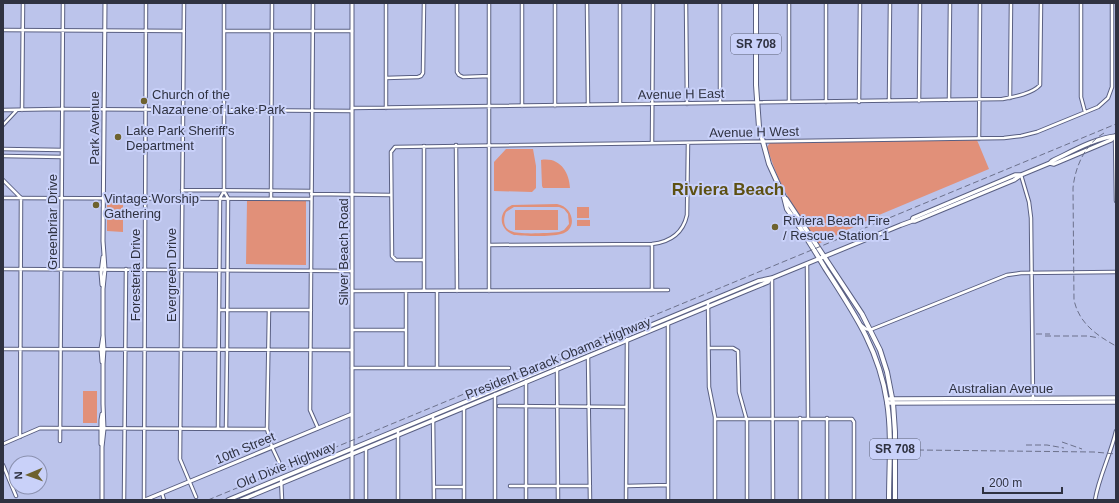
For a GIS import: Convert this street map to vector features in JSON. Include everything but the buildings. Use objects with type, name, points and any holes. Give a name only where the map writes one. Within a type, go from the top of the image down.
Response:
[{"type":"main road","name":"SR 708","points":[[756,3],[756,103],[763,142],[770,164],[784,197],[822,258],[860,324],[878,363],[887,401],[889,435],[889,500]]},
{"type":"main road","name":"President Barack Obama Highway","points":[[353,451],[433,415],[626,335],[758,281],[771,278],[807,264],[912,221],[912,218],[1015,175],[1021,175],[1050,164],[1054,164],[1111,140],[1116,136]]},
{"type":"main road","name":"SR 708","points":[[822,258],[862,314],[884,361],[893,401],[895,432],[895,500]]},
{"type":"main road","name":"President Barack Obama Highway","points":[[353,451],[366,448],[464,408],[768,282],[771,278]]},
{"type":"main road","name":"Australian Avenue","points":[[893,401],[1116,398]]},
{"type":"main road","name":"Australian Avenue","points":[[887,401],[1116,402]]},
{"type":"main road","name":"Old Dixie Highway","points":[[228,500],[353,451]]},
{"type":"main road","name":"Old Dixie Highway","points":[[240,500],[353,451]]},
{"type":"street","points":[[22,111],[23,3]]},
{"type":"street","name":"Greenbriar Drive","points":[[60,441],[63,3]]},
{"type":"street","name":"Park Avenue","points":[[102,500],[101,445],[103,429],[103,288],[101,269],[103,253],[105,3]]},
{"type":"street","name":"Foresteria Drive","points":[[144,500],[146,3]]},
{"type":"street","name":"Evergreen Drive","points":[[184,3],[180,459],[196,497]]},
{"type":"street","points":[[218,429],[220,198],[224,191],[224,3]]},
{"type":"street","points":[[271,198],[272,3]]},
{"type":"street","points":[[312,3],[310,410],[318,428]]},
{"type":"street","name":"Silver Beach Road","points":[[352,3],[352,500]]},
{"type":"street","points":[[386,3],[386,108]]},
{"type":"street","points":[[386,78],[418,77],[423,73],[424,3]]},
{"type":"street","points":[[456,3],[457,72],[461,76],[489,76]]},
{"type":"street","points":[[489,3],[489,291]]},
{"type":"street","points":[[522,3],[522,106]]},
{"type":"street","points":[[554,3],[555,106]]},
{"type":"street","points":[[587,3],[588,105]]},
{"type":"street","points":[[620,3],[620,105]]},
{"type":"street","points":[[652,143],[653,3]]},
{"type":"street","points":[[686,3],[687,104]]},
{"type":"street","points":[[720,3],[720,103]]},
{"type":"street","points":[[789,3],[790,102]]},
{"type":"street","points":[[826,3],[826,102]]},
{"type":"street","points":[[859,102],[860,3]]},
{"type":"street","points":[[889,101],[890,3]]},
{"type":"street","points":[[919,101],[920,3]]},
{"type":"street","points":[[950,3],[950,100]]},
{"type":"street","points":[[979,139],[980,3]]},
{"type":"street","points":[[1010,98],[1011,3]]},
{"type":"street","name":"Avenue H East","points":[[3,110],[312,111],[489,106],[859,102],[980,100],[1010,98],[1040,85],[1041,3]]},
{"type":"street","points":[[1081,3],[1081,97],[1085,112]]},
{"type":"street","points":[[1112,3],[1114,41]]},
{"type":"street","points":[[3,30],[184,30]]},
{"type":"street","points":[[224,31],[352,31]]},
{"type":"street","name":"Avenue H West","points":[[391,195],[391,152],[393,148],[397,146],[979,139],[1004,138],[1029,134],[1100,106],[1107,100],[1112,87],[1114,41]]},
{"type":"street","points":[[3,125],[17,110]]},
{"type":"street","points":[[1116,136],[1116,200]]},
{"type":"street","points":[[489,245],[652,244],[663,242],[673,237],[683,227],[688,211],[688,142]]},
{"type":"street","points":[[456,145],[457,291]]},
{"type":"street","points":[[424,146],[424,291]]},
{"type":"street","points":[[3,149],[62,150]]},
{"type":"street","points":[[3,156],[62,156]]},
{"type":"street","points":[[1021,175],[1028,196],[1030,210],[1033,402]]},
{"type":"street","points":[[3,180],[21,198],[20,437]]},
{"type":"street","points":[[182,190],[271,190],[343,195],[391,195],[392,256],[396,260],[424,260]]},
{"type":"street","points":[[224,191],[228,198],[226,429]]},
{"type":"street","points":[[3,198],[311,199]]},
{"type":"street","points":[[652,244],[652,290]]},
{"type":"street","name":"Park Avenue","points":[[103,253],[106,269],[103,288]]},
{"type":"street","points":[[807,264],[808,418]]},
{"type":"street","points":[[3,269],[353,271]]},
{"type":"street","points":[[124,500],[126,269]]},
{"type":"street","points":[[860,324],[866,329],[870,330],[1006,274],[1116,272]]},
{"type":"street","points":[[771,278],[773,500]]},
{"type":"street","points":[[353,291],[668,290]]},
{"type":"street","points":[[406,291],[406,368]]},
{"type":"street","points":[[437,291],[437,368]]},
{"type":"street","points":[[708,302],[709,387],[715,419],[715,500]]},
{"type":"street","points":[[219,310],[311,310]]},
{"type":"street","points":[[269,310],[268,429],[272,447],[279,462]]},
{"type":"street","points":[[668,318],[668,500]]},
{"type":"street","points":[[353,330],[406,330]]},
{"type":"street","points":[[626,335],[626,500]]},
{"type":"street","points":[[3,348],[352,350]]},
{"type":"street","points":[[709,348],[733,348],[738,351],[739,392],[746,419],[746,500]]},
{"type":"street","points":[[588,351],[590,500]]},
{"type":"street","points":[[557,364],[558,500]]},
{"type":"street","points":[[352,368],[509,368]]},
{"type":"street","points":[[526,500],[527,376]]},
{"type":"street","points":[[495,390],[495,500]]},
{"type":"street","points":[[464,402],[464,500]]},
{"type":"street","points":[[499,406],[626,407]]},
{"type":"street","name":"10th Street","points":[[144,500],[352,414]]},
{"type":"street","points":[[433,415],[434,500]]},
{"type":"street","points":[[800,418],[800,500]]},
{"type":"street","points":[[827,418],[827,500]]},
{"type":"street","points":[[715,419],[852,419],[854,422],[854,500]]},
{"type":"street","points":[[3,444],[40,428],[268,429]]},
{"type":"street","points":[[398,430],[398,500]]},
{"type":"street","points":[[1095,500],[1099,481],[1110,453],[1116,431]]},
{"type":"street","points":[[366,448],[366,500]]},
{"type":"street","points":[[3,465],[16,496]]},
{"type":"street","points":[[281,478],[282,500]]},
{"type":"street","points":[[626,486],[668,485]]},
{"type":"street","points":[[510,486],[590,486]]},
{"type":"street","points":[[434,487],[464,487]]},
{"type":"street","points":[[162,493],[164,500]]},
{"type":"shaded area","points":[[977,140],[989,169],[879,215],[818,244],[783,188],[767,147],[770,143]]},
{"type":"shaded area","points":[[506,149],[533,149],[536,166],[536,188],[532,192],[494,191],[494,162]]},
{"type":"shaded area","points":[[541,160],[548,160],[558,163],[568,176],[570,188],[543,188]]},
{"type":"shaded area","points":[[247,201],[306,201],[306,265],[246,264]]},
{"type":"shaded area","points":[[107,202],[123,202],[123,232],[107,231]]},
{"type":"shaded area","points":[[557,204],[567,209],[572,219],[572,224],[566,232],[556,235],[514,235],[505,229],[502,221],[504,212],[512,205]],"holes":[[[514,207],[559,207],[564,209],[568,214],[569,224],[564,230],[559,232],[520,233],[508,230],[505,226],[504,218],[506,212]]]},
{"type":"shaded area","points":[[577,207],[589,207],[589,218],[577,218]]},
{"type":"shaded area","points":[[515,210],[558,210],[558,230],[515,230]]},
{"type":"shaded area","points":[[577,220],[590,220],[590,226],[577,226]]},
{"type":"shaded area","points":[[83,391],[97,391],[97,423],[83,423]]},
{"type":"railway","points":[[208,500],[1116,124]]},
{"type":"railway","points":[[1104,133],[1091,143],[1086,150],[1079,164],[1074,180],[1074,300],[1076,308],[1089,328],[1116,346]]},
{"type":"railway","points":[[1036,334],[1050,334]]},
{"type":"railway","points":[[1045,336],[1088,336],[1099,338]]},
{"type":"railway","points":[[1062,442],[1082,449]]},
{"type":"railway","points":[[1026,445],[1047,445],[1064,448]]},
{"type":"railway","points":[[918,450],[1094,452],[1116,454]]},
{"type":"place","name":"Church of the Nazarene of Lake Park","points":[[144,101]]},
{"type":"place","name":"Lake Park Sheriff's Department","points":[[118,137]]},
{"type":"place","name":"Vintage Worship Gathering","points":[[96,205]]},
{"type":"place","name":"Riviera Beach Fire / Rescue Station 1","points":[[775,227]]},
{"type":"district","name":"Riviera Beach","points":[[728,189]]}]
